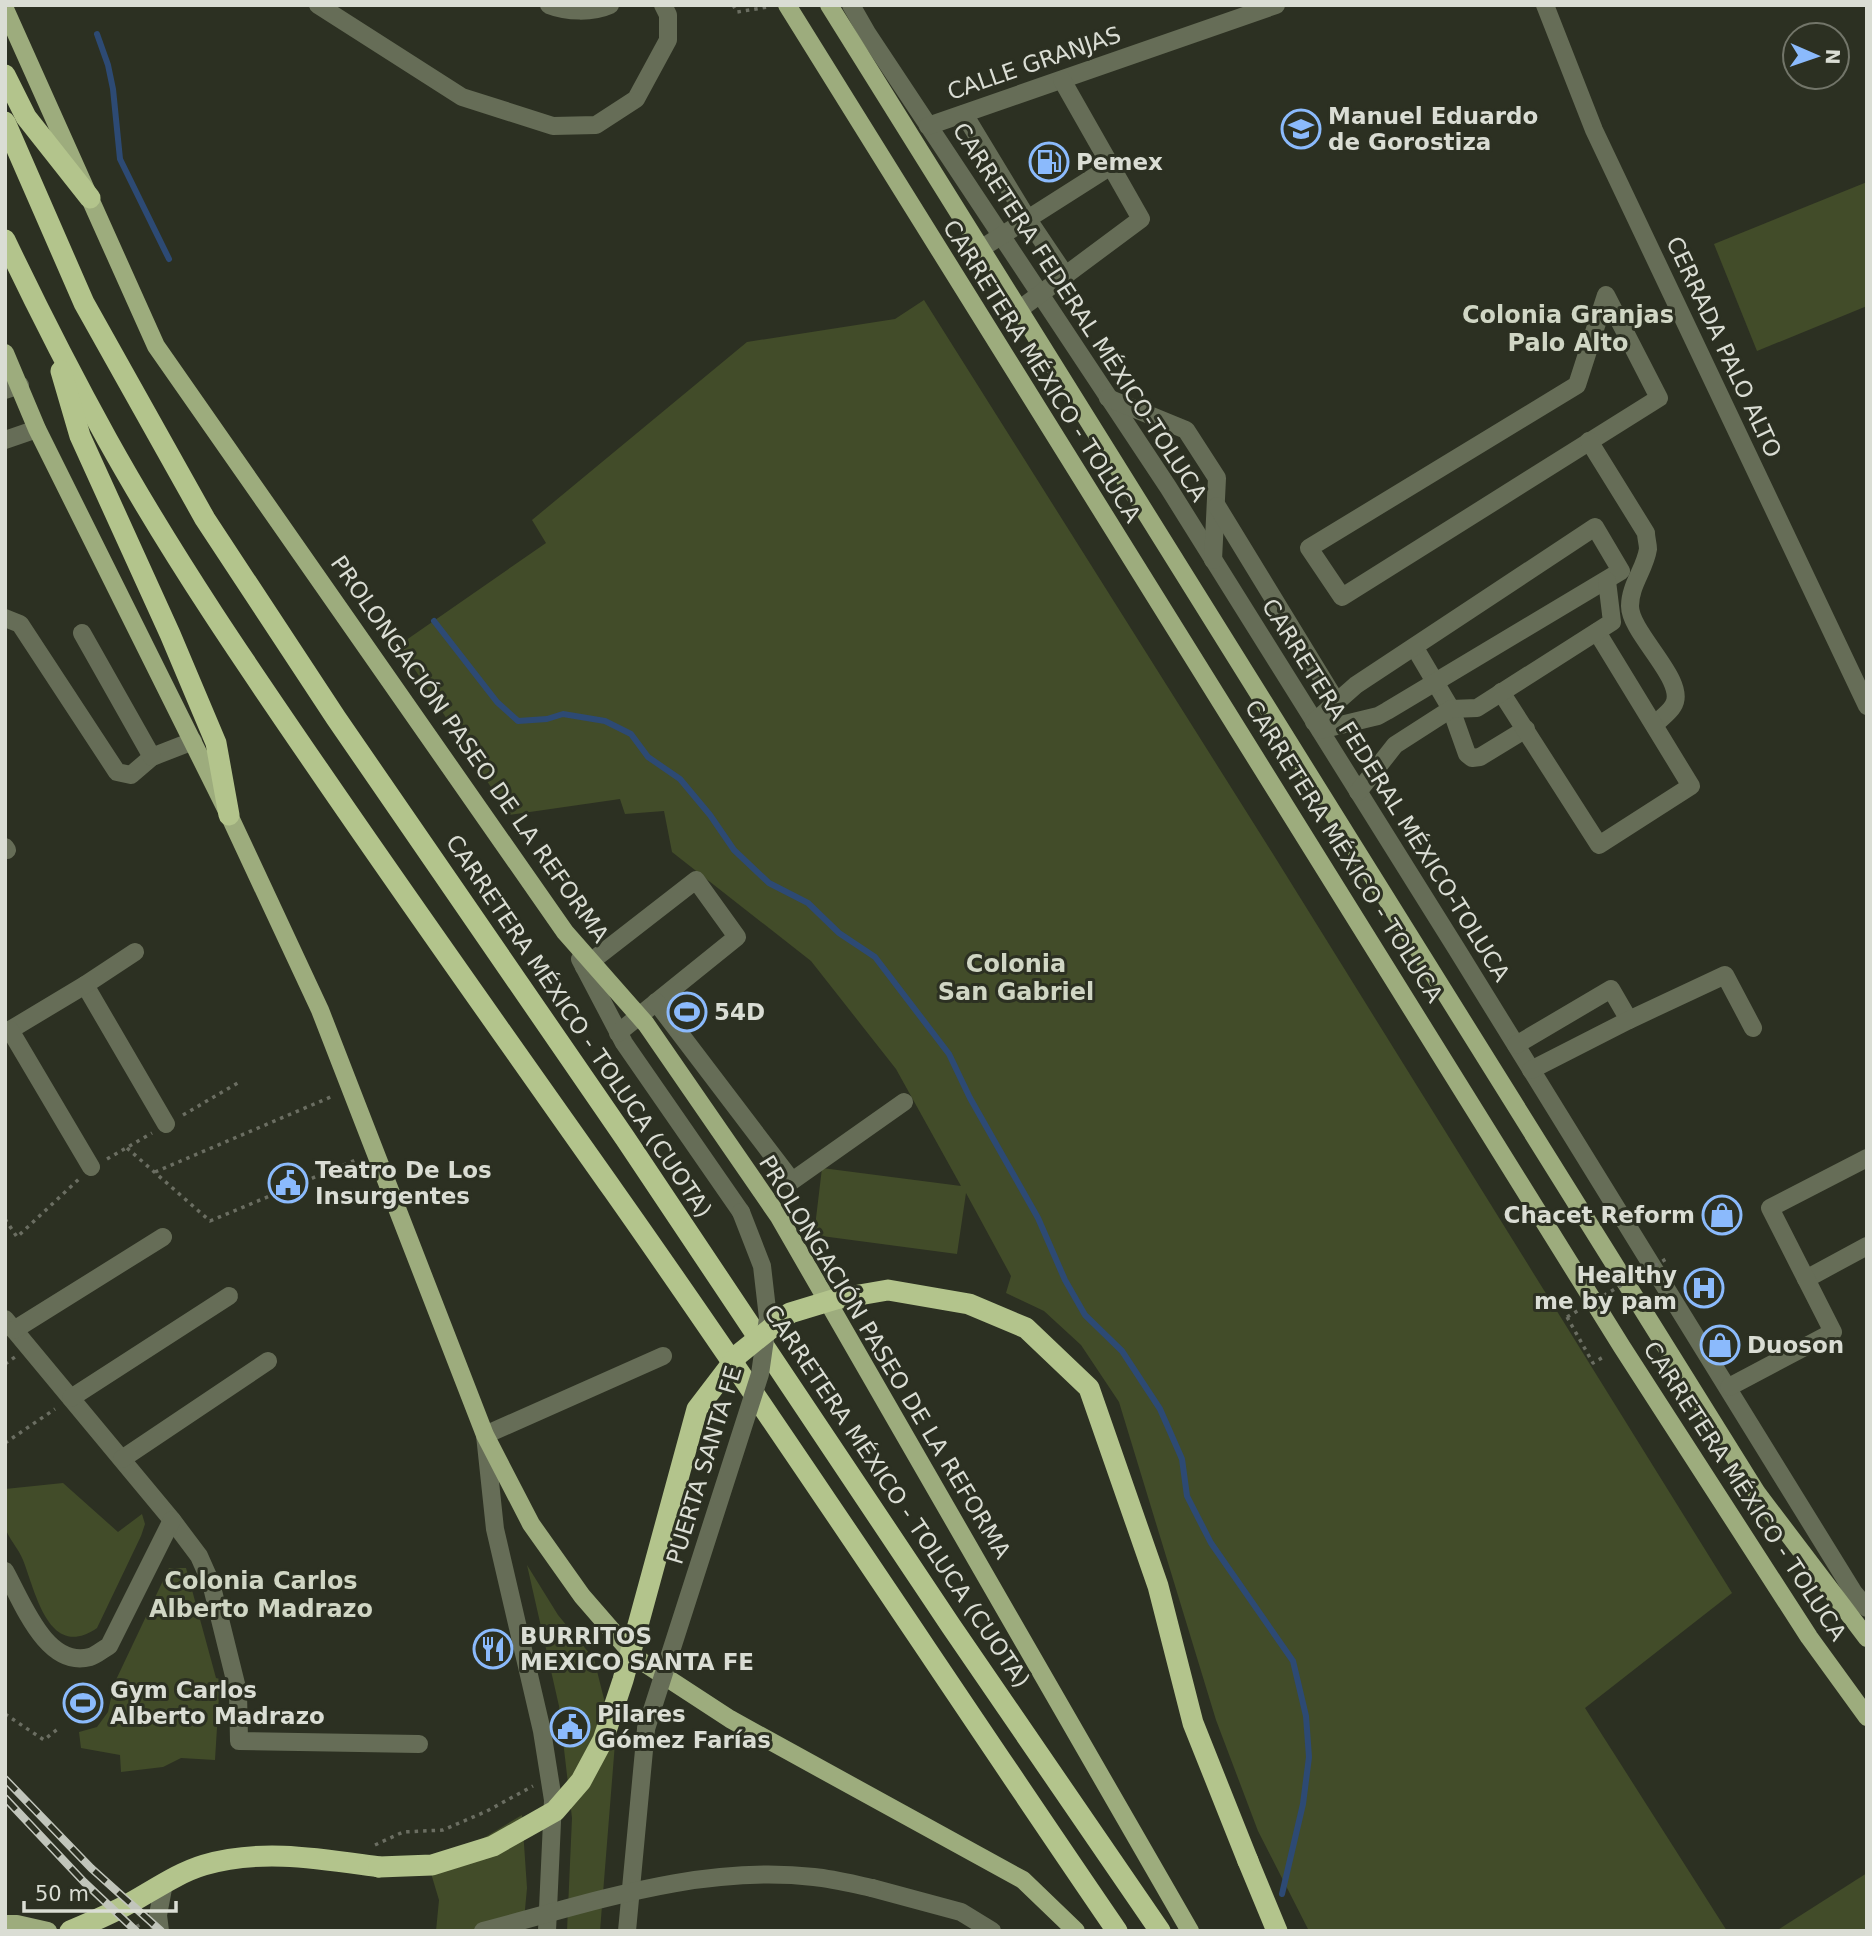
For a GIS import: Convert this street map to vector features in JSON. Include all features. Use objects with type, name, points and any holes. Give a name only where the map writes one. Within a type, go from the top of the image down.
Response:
[{"type":"highway","points":[[5,75],[26,117],[90,198]]},
{"type":"highway","name":"CARRETERA MÉXICO - TOLUCA (CUOTA)","points":[[5,122],[84,303],[205,519],[336,718],[633,1150],[951,1626],[1160,1931]]},
{"type":"highway","points":[[5,240],[48,329],[108,441],[240,655],[429,930],[698,1311],[934,1664],[1117,1931]]},
{"type":"highway","points":[[48,329],[80,436],[216,743],[229,815]]},
{"type":"highway","points":[[70,1931],[120,1909],[164,1883],[202,1866],[237,1857],[305,1856],[379,1867],[432,1865],[493,1846],[555,1811],[581,1781],[603,1740],[623,1680],[697,1409],[739,1354],[790,1313],[836,1299],[888,1290],[969,1304],[1026,1328],[1089,1388],[1158,1587],[1193,1723],[1277,1931]]},
{"type":"main road","name":"CARRETERA MÉXICO - TOLUCA","points":[[787,5],[1622,1347],[1809,1637],[1867,1717]]},
{"type":"main road","name":"CARRETERA MÉXICO - TOLUCA","points":[[829,5],[1750,1481],[1867,1638]]},
{"type":"main road","name":"PROLONGACIÓN PASEO DE LA REFORMA","points":[[5,9],[156,346],[565,932],[588,964],[639,1016],[779,1217],[1190,1931]]},
{"type":"main road","points":[[5,353],[13,387],[37,429],[193,741],[320,1010],[485,1435],[531,1524],[582,1597],[635,1657],[730,1719],[1023,1880],[1076,1931]]},
{"type":"main road","points":[[5,1909],[11,1924],[48,1931]]},
{"type":"street","points":[[318,5],[462,97],[553,126],[596,125],[636,99],[668,40],[668,15],[663,5]]},
{"type":"street","points":[[549,5],[564,11],[610,5]]},
{"type":"street","name":"CARRETERA FEDERAL MÉXICO-TOLUCA","points":[[851,5],[1213,560],[1729,1387],[1854,1593],[1867,1608]]},
{"type":"street","points":[[1236,5],[1268,8]]},
{"type":"street","name":"CERRADA PALO ALTO","points":[[1545,5],[1594,130],[1867,706]]},
{"type":"street","name":"CALLE GRANJAS","points":[[928,126],[1268,8]]},
{"type":"street","points":[[1020,309],[1141,219],[1062,80]]},
{"type":"street","points":[[964,114],[1066,276]]},
{"type":"street","points":[[982,247],[1111,166]]},
{"type":"street","points":[[1606,295],[1659,398],[1588,441],[1342,597],[1309,548],[1577,385],[1606,295]]},
{"type":"street","points":[[1108,397],[1186,430],[1217,478],[1213,560]]},
{"type":"street","points":[[5,440],[37,429]]},
{"type":"street","points":[[1588,441],[1646,533],[1648,549],[1632,592],[1630,606],[1633,620],[1677,693],[1674,705],[1654,725]]},
{"type":"street","points":[[1217,506],[1336,701]]},
{"type":"street","points":[[1595,527],[1621,571],[1378,716],[1317,726],[1336,701],[1356,685],[1595,527]]},
{"type":"street","points":[[1358,792],[1395,745],[1451,709],[1477,708],[1612,622],[1607,581]]},
{"type":"street","points":[[5,618],[20,624],[117,772],[131,775],[152,757],[193,741]]},
{"type":"street","points":[[1502,692],[1600,845],[1691,786],[1597,632]]},
{"type":"street","points":[[82,633],[152,757]]},
{"type":"street","points":[[1415,648],[1451,709],[1467,754],[1472,758],[1480,757],[1526,729]]},
{"type":"street","points":[[588,964],[696,880],[737,937],[618,1033]]},
{"type":"street","points":[[91,1167],[8,1030],[135,952]]},
{"type":"street","name":"PUERTA SANTA FE","points":[[588,964],[618,1033],[741,1212],[762,1266],[768,1318],[760,1374],[646,1730],[627,1931]]},
{"type":"street","points":[[1531,1070],[1725,975],[1753,1028]]},
{"type":"street","points":[[85,985],[166,1124]]},
{"type":"street","points":[[1516,1045],[1611,989],[1629,1020]]},
{"type":"street","points":[[656,1002],[792,1181],[904,1102]]},
{"type":"street","points":[[702,1105],[722,1088]]},
{"type":"street","points":[[1729,1387],[1833,1332],[1770,1208],[1867,1158]]},
{"type":"street","points":[[163,1237],[10,1324],[199,1556],[211,1583],[238,1692],[239,1741],[419,1744]]},
{"type":"street","points":[[1806,1279],[1867,1246]]},
{"type":"street","points":[[71,1398],[229,1296]]},
{"type":"street","points":[[547,1931],[553,1800],[550,1776],[522,1636],[495,1529],[485,1435],[663,1356]]},
{"type":"street","points":[[122,1459],[268,1361]]},
{"type":"street","points":[[5,1571],[41,1635],[55,1651],[74,1658],[91,1657],[109,1646],[172,1520]]},
{"type":"street","points":[[483,1931],[667,1885],[719,1877],[765,1875],[815,1877],[872,1888],[961,1912],[992,1931]]},
{"type":"street","points":[[160,1931],[158,1915],[164,1883]]},
{"type":"path","points":[[733,5],[737,12],[776,5]]},
{"type":"path","points":[[242,1081],[127,1148],[210,1221],[376,1151]]},
{"type":"path","points":[[155,1172],[351,1088]]},
{"type":"path","points":[[5,1219],[17,1237],[91,1167]]},
{"type":"path","points":[[1594,1363],[1567,1317],[1666,1259]]},
{"type":"path","points":[[5,1443],[71,1398]]},
{"type":"path","points":[[5,1714],[44,1741],[60,1727]]},
{"type":"path","points":[[367,1848],[403,1832],[443,1830],[487,1811],[550,1776]]},
{"type":"green space","points":[[1867,182],[1867,306],[1757,351],[1714,244]]},
{"type":"green space","points":[[924,300],[1273,854],[1732,1593],[1585,1708],[1727,1931],[1309,1931],[1258,1831],[1216,1720],[1119,1402],[1081,1345],[1044,1311],[1006,1293],[1011,1276],[966,1193],[957,1254],[814,1235],[822,1168],[961,1186],[896,1069],[811,961],[672,852],[664,811],[625,814],[620,799],[509,815],[399,645],[546,543],[532,520],[747,342],[895,319]]},
{"type":"green space","points":[[63,1483],[118,1532],[142,1514],[145,1524],[97,1628],[81,1636],[67,1636],[56,1630],[47,1619],[4,1523],[5,1489]]},
{"type":"green space","points":[[527,1565],[558,1615],[594,1659],[615,1743],[600,1931],[567,1931],[572,1818],[559,1706]]},
{"type":"green space","points":[[169,1568],[186,1568],[216,1678],[220,1679],[215,1760],[181,1758],[163,1767],[121,1772],[120,1755],[81,1748],[79,1732],[97,1727],[108,1712],[114,1684]]},
{"type":"green space","points":[[522,1815],[527,1888],[523,1931],[436,1931],[439,1900],[430,1870]]},
{"type":"green space","points":[[1867,1873],[1867,1931],[1776,1931]]},
{"type":"waterway","points":[[97,34],[113,89],[120,159],[169,259]]},
{"type":"waterway","points":[[434,621],[497,702],[518,721],[547,719],[563,714],[605,721],[631,734],[648,757],[680,779],[734,850],[769,883],[808,903],[839,933],[875,957],[949,1054],[970,1098],[1038,1218],[1065,1280],[1085,1315],[1122,1351],[1160,1409],[1182,1459],[1187,1496],[1211,1543],[1293,1661],[1306,1716],[1309,1757],[1303,1804],[1282,1894]]},
{"type":"railway","points":[[5,1779],[91,1868],[161,1931]]},
{"type":"railway","points":[[5,1798],[84,1882],[136,1931]]},
{"type":"place","name":"Manuel Eduardo de Gorostiza","points":[[1301,129]]},
{"type":"place","name":"Pemex","points":[[1049,162]]},
{"type":"place","name":"54D","points":[[687,1012]]},
{"type":"place","name":"Teatro De Los Insurgentes","points":[[288,1183]]},
{"type":"place","name":"Chacet Reform","points":[[1722,1215]]},
{"type":"place","name":"Healthy me by pam","points":[[1704,1288]]},
{"type":"place","name":"Duoson","points":[[1720,1345]]},
{"type":"place","name":"BURRITOS MEXICO SANTA FE","points":[[493,1649]]},
{"type":"place","name":"Gym Carlos Alberto Madrazo","points":[[83,1703]]},
{"type":"place","name":"Pilares Gómez Farías","points":[[570,1727]]},
{"type":"district","name":"Colonia Granjas Palo Alto","points":[[1568,329]]},
{"type":"district","name":"Colonia San Gabriel","points":[[1016,978]]},
{"type":"district","name":"Colonia Carlos Alberto Madrazo","points":[[261,1595]]}]
